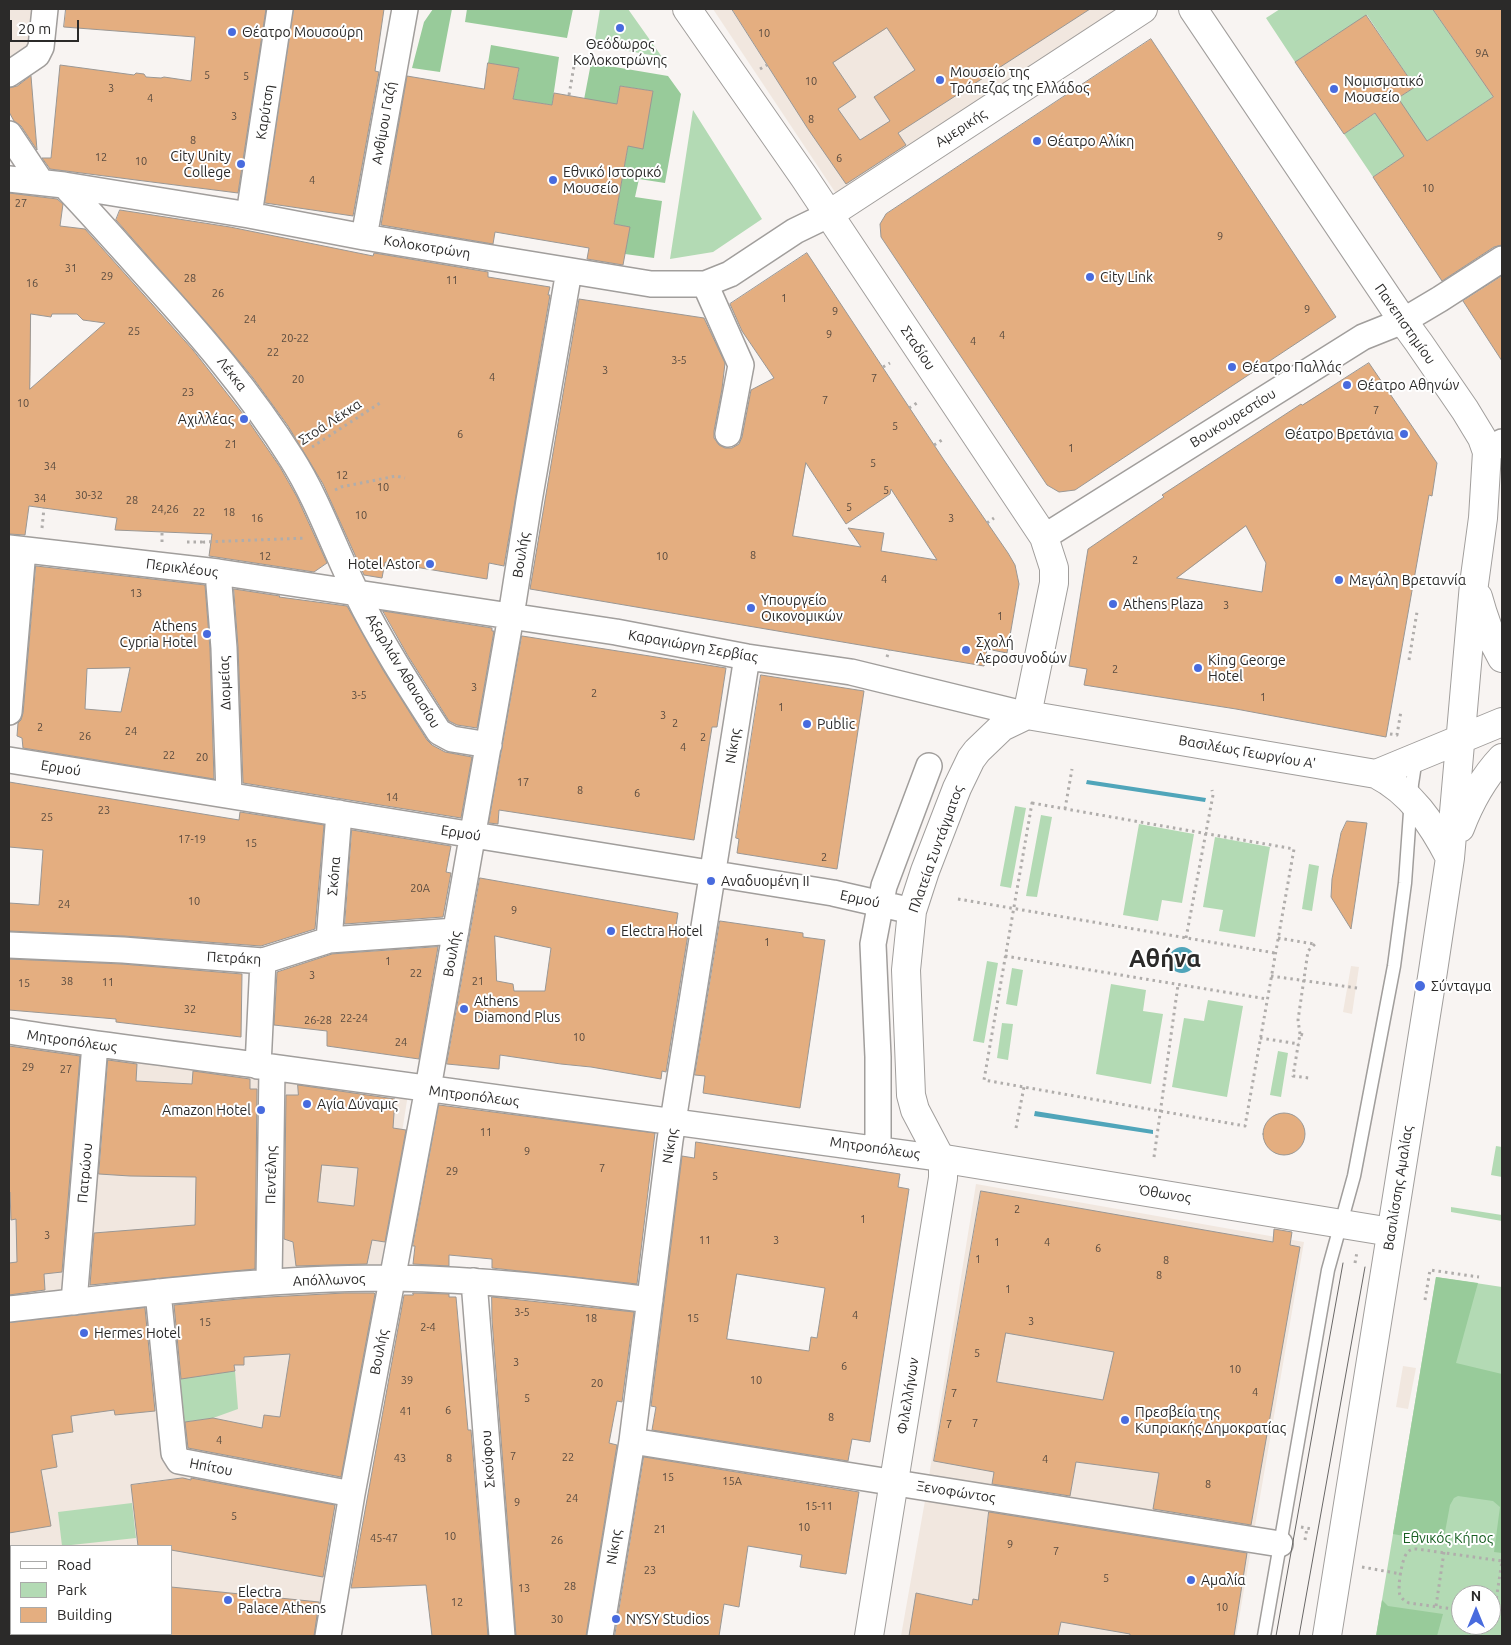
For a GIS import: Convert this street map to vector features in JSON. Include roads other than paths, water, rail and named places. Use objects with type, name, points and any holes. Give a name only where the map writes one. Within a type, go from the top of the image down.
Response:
[{"type":"main road","name":"Σταδίου","points":[[687,9],[1044,537],[1054,568],[1054,583],[1027,715]]},
{"type":"main road","name":"Αμερικής","points":[[828,215],[1144,9]]},
{"type":"main road","name":"Πανεπιστημίου","points":[[1193,9],[1403,321],[1420,343],[1482,438],[1494,447],[1474,584],[1461,738]]},
{"type":"main road","points":[[1474,584],[1492,640],[1502,658]]},
{"type":"main road","name":"Βασιλέως Γεωργίου Α'","points":[[1027,715],[1376,774]]},
{"type":"main road","name":"Πλατεία Συντάγματος","points":[[939,1158],[915,1110],[911,1094],[906,970],[912,910],[925,870],[971,759],[976,751],[1002,727],[1027,715]]},
{"type":"main road","points":[[1376,774],[1502,722]]},
{"type":"main road","name":"Βασιλίσσης Αμαλίας","points":[[1327,1636],[1450,858],[1461,738]]},
{"type":"main road","points":[[1450,858],[1467,810],[1478,788],[1502,758]]},
{"type":"main road","points":[[1376,774],[1400,789],[1411,799],[1430,822],[1450,858]]},
{"type":"main road","name":"Όθωνος","points":[[939,1158],[1391,1232]]},
{"type":"main road","name":"Φιλελλήνων","points":[[869,1636],[943,1178],[943,1163],[939,1158]]},
{"type":"street","points":[[9,74],[37,55],[41,46],[45,9]]},
{"type":"street","name":"Καρύτση","points":[[249,215],[280,9]]},
{"type":"street","name":"Ανθίμου Γαζή","points":[[364,237],[405,9]]},
{"type":"street","name":"Λέκκα","points":[[9,134],[53,184],[208,345],[239,382],[293,460],[314,499],[356,592]]},
{"type":"street","name":"Κολοκοτρώνη","points":[[9,179],[53,184],[249,215],[364,237],[652,284],[705,284],[730,274],[795,231],[828,215]]},
{"type":"street","name":"Βουκουρεστίου","points":[[1044,537],[1363,337],[1403,321],[1502,259]]},
{"type":"street","name":"Βουλής","points":[[328,1636],[352,1494],[428,1090],[489,745],[569,270]]},
{"type":"street","points":[[705,284],[741,365],[728,434]]},
{"type":"street","points":[[9,712],[16,549]]},
{"type":"street","name":"Περικλέους","points":[[16,549],[218,572],[356,592]]},
{"type":"street","name":"Διομείας","points":[[218,572],[224,648],[229,795]]},
{"type":"street","name":"Καραγιώργη Σερβίας","points":[[356,592],[616,632],[747,656],[851,672],[1027,715]]},
{"type":"street","name":"Αξαρλιάν Αθανασίου","points":[[356,592],[388,652],[439,732],[452,738],[489,745]]},
{"type":"street","name":"Νίκης","points":[[600,1636],[632,1441],[670,1140],[747,656]]},
{"type":"street","name":"Ερμού","points":[[9,760],[712,874],[912,910]]},
{"type":"street","points":[[878,1149],[878,1057],[873,944],[884,886],[929,766]]},
{"type":"street","name":"Σκόπα","points":[[328,940],[339,813]]},
{"type":"street","name":"Πετράκη","points":[[9,945],[123,950],[263,961],[328,940],[456,931]]},
{"type":"street","name":"Πεντέλης","points":[[263,961],[269,1282]]},
{"type":"street","name":"Μητροπόλεως","points":[[9,1031],[428,1090],[674,1121],[939,1158]]},
{"type":"street","name":"Πατρώου","points":[[74,1302],[96,1044]]},
{"type":"street","name":"Απόλλωνος","points":[[9,1309],[158,1292],[269,1282],[393,1278],[474,1281],[566,1289],[650,1300]]},
{"type":"street","name":"Σκούφου","points":[[474,1281],[502,1636]]},
{"type":"street","name":"Ηπίτου","points":[[158,1292],[174,1453],[179,1461],[352,1494]]},
{"type":"street","name":"Ξενοφώντος","points":[[632,1441],[1280,1544]]},
{"type":"lane","points":[[1264,1636],[1328,1270],[1356,1167],[1394,966],[1405,883],[1411,799],[1417,757]]},
{"type":"water","points":[[1087,780],[1206,798],[1205,802],[1086,784]]},
{"type":"water","points":[[1182,947],[1191,951],[1195,960],[1191,969],[1182,973],[1173,969],[1169,960],[1173,951]]},
{"type":"water","points":[[1035,1111],[1153,1130],[1153,1134],[1034,1116]]},
{"type":"tram line","points":[[1276,1636],[1343,1263]]},
{"type":"tram line","points":[[1299,1636],[1365,1267]]},
{"type":"place","name":"Θεόδωρος Κολοκοτρώνης","points":[[620,28]]},
{"type":"place","name":"Θέατρο Μουσούρη","points":[[232,32]]},
{"type":"place","name":"Μουσείο της Τράπεζας της Ελλάδος","points":[[940,80]]},
{"type":"place","name":"Νομισματικό Μουσείο","points":[[1334,89]]},
{"type":"place","name":"Θέατρο Αλίκη","points":[[1037,141]]},
{"type":"place","name":"City Unity College","points":[[241,164]]},
{"type":"place","name":"Εθνικό Ιστορικό Μουσείο","points":[[553,180]]},
{"type":"place","name":"City Link","points":[[1090,277]]},
{"type":"place","name":"Θέατρο Παλλάς","points":[[1232,367]]},
{"type":"place","name":"Θέατρο Αθηνών","points":[[1347,385]]},
{"type":"place","name":"Αχιλλέας","points":[[244,419]]},
{"type":"place","name":"Θέατρο Βρετάνια","points":[[1404,434]]},
{"type":"place","name":"Hotel Astor","points":[[430,564]]},
{"type":"place","name":"Μεγάλη Βρεταννία","points":[[1339,580]]},
{"type":"place","name":"Athens Plaza","points":[[1113,604]]},
{"type":"place","name":"Υπουργείο Οικονομικών","points":[[751,608]]},
{"type":"place","name":"Athens Cypria Hotel","points":[[207,634]]},
{"type":"place","name":"Σχολή Αεροσυνοδών","points":[[966,650]]},
{"type":"place","name":"King George Hotel","points":[[1198,668]]},
{"type":"place","name":"Public","points":[[807,724]]},
{"type":"place","name":"Αναδυομένη ΙΙ","points":[[711,881]]},
{"type":"place","name":"Electra Hotel","points":[[611,931]]},
{"type":"place","name":"Σύνταγμα","points":[[1420,986]]},
{"type":"place","name":"Athens Diamond Plus","points":[[464,1009]]},
{"type":"place","name":"Αγία Δύναμις","points":[[307,1104]]},
{"type":"place","name":"Amazon Hotel","points":[[261,1110]]},
{"type":"place","name":"Hermes Hotel","points":[[84,1333]]},
{"type":"place","name":"Πρεσβεία της Κυπριακής Δημοκρατίας","points":[[1125,1420]]},
{"type":"place","name":"Αμαλία","points":[[1191,1580]]},
{"type":"place","name":"Electra Palace Athens","points":[[228,1600]]},
{"type":"place","name":"NYSY Studios","points":[[616,1619]]},
{"type":"district","name":"Αθήνα","points":[[1165,959]]},
{"type":"park label","name":"Εθνικός Κήπος","points":[[1448,1538]]}]
